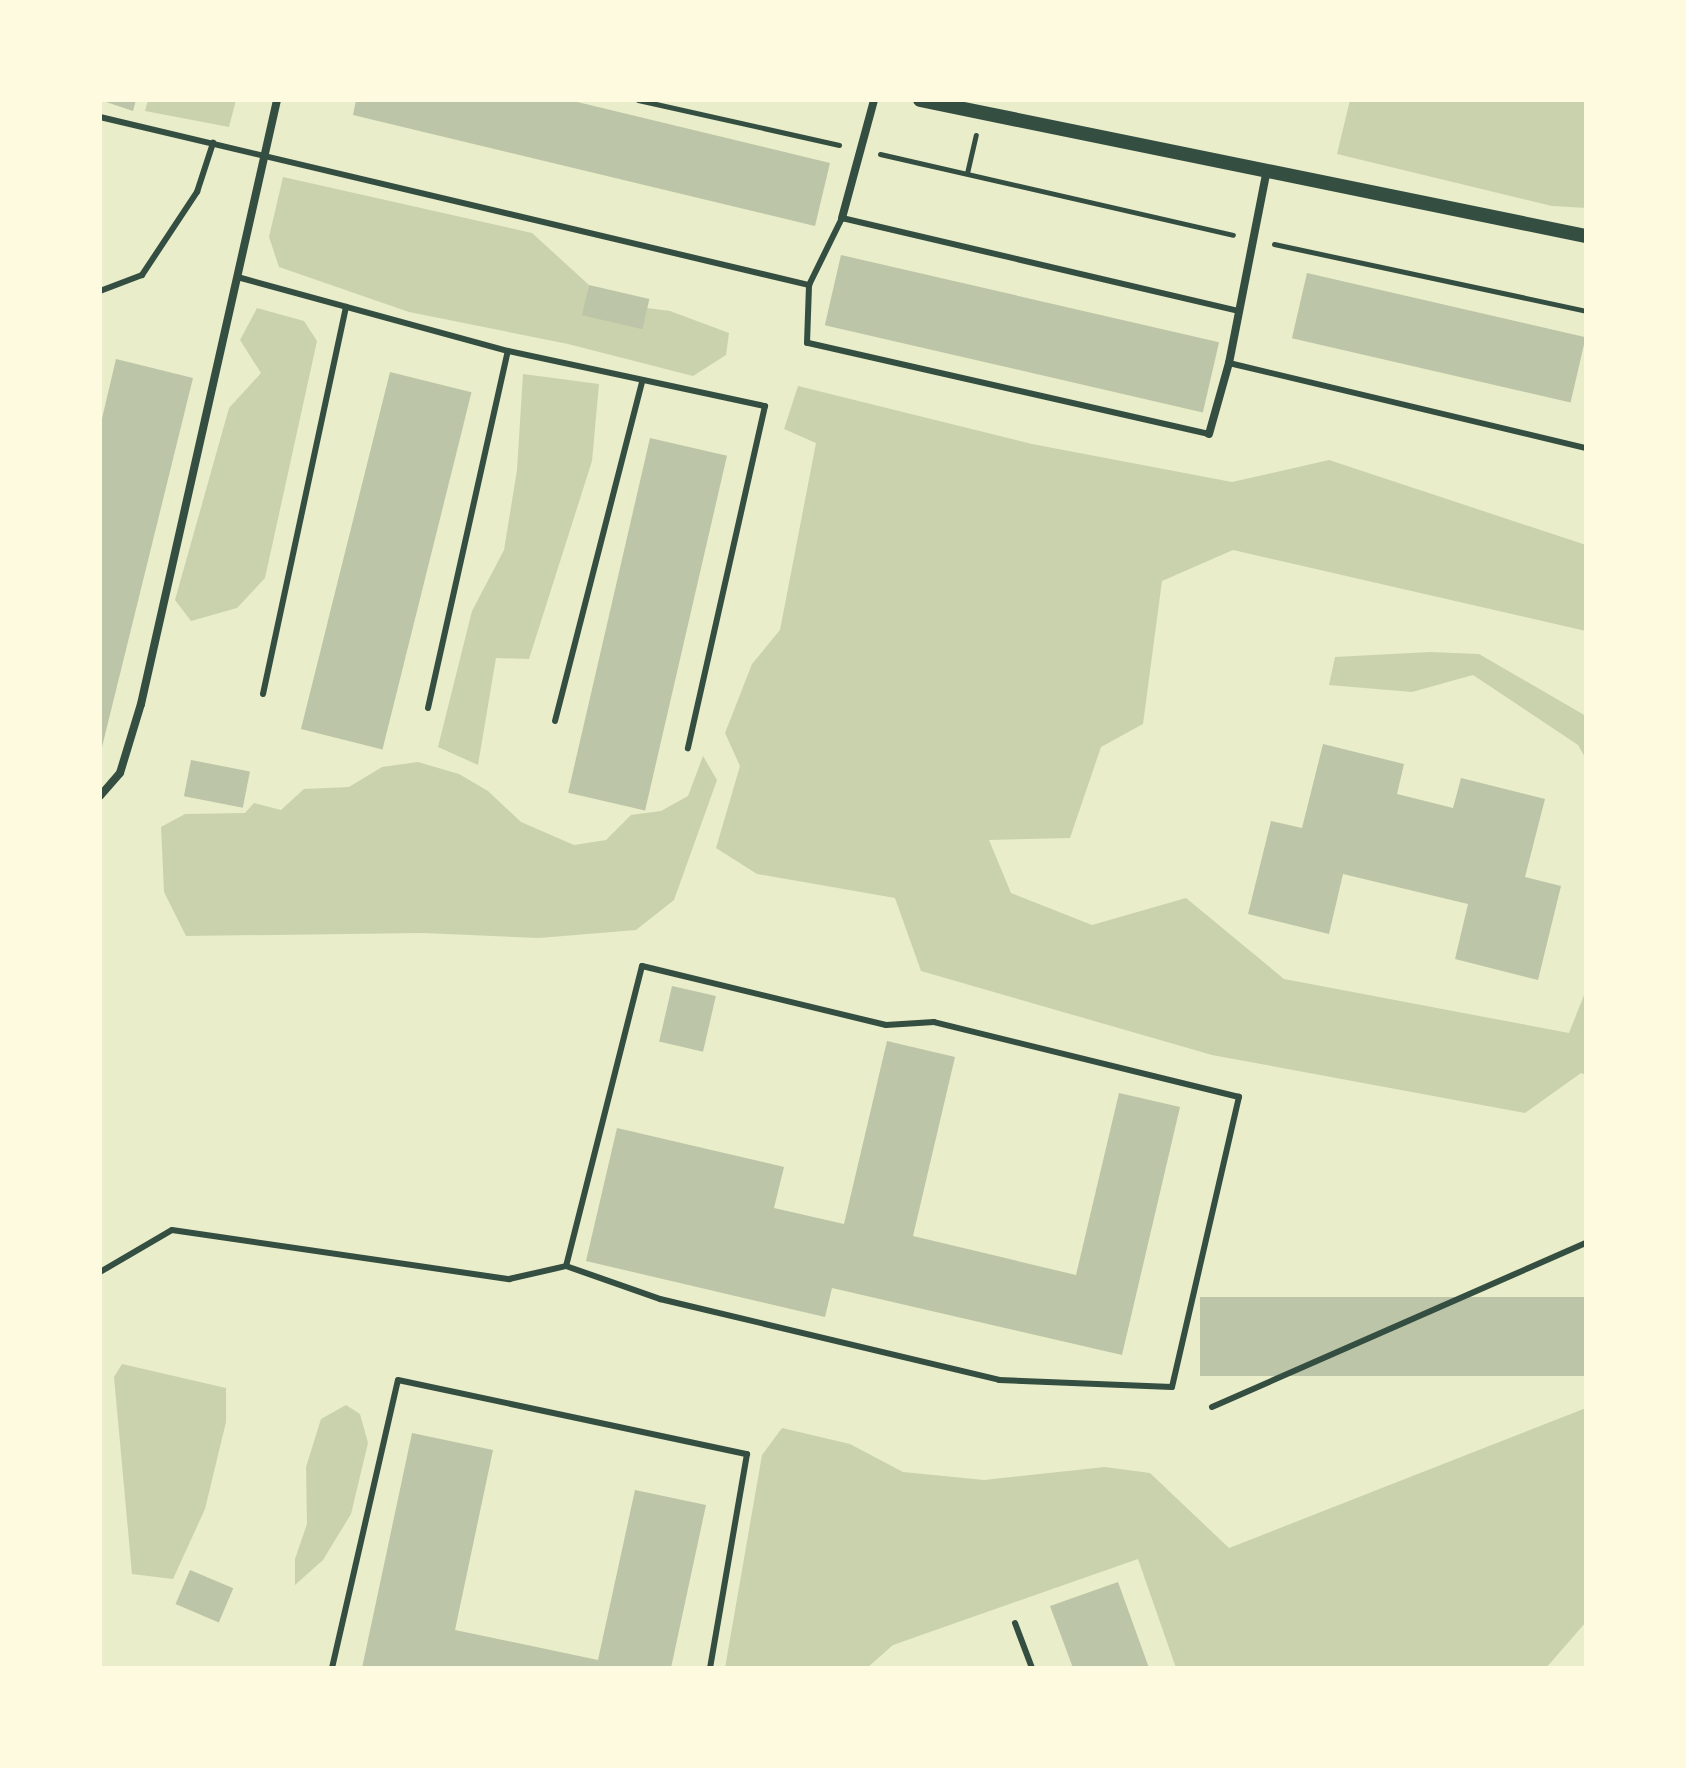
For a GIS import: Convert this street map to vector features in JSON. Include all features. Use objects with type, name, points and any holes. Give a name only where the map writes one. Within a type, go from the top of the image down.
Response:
[{"type":"street","points":[[100,796],[120,773],[141,704],[241,278],[277,100]]},
{"type":"street","points":[[842,218],[874,100]]},
{"type":"street","points":[[920,100],[1266,174],[1586,236]]},
{"type":"street","points":[[1209,434],[1229,363],[1266,174]]},
{"type":"lane","points":[[100,117],[809,285]]},
{"type":"lane","points":[[100,291],[142,275],[197,192],[213,143]]},
{"type":"lane","points":[[1209,434],[807,343],[809,285],[842,218],[1239,311]]},
{"type":"lane","points":[[241,278],[508,351],[642,383],[765,406],[688,748]]},
{"type":"lane","points":[[263,694],[346,307]]},
{"type":"lane","points":[[428,708],[508,351]]},
{"type":"lane","points":[[1229,363],[1586,448]]},
{"type":"lane","points":[[555,721],[642,383]]},
{"type":"lane","points":[[100,1272],[172,1230],[509,1279],[566,1266],[660,1299],[999,1380],[1172,1387],[1239,1097],[934,1022],[886,1025],[642,966],[566,1266]]},
{"type":"lane","points":[[1212,1407],[1586,1243]]},
{"type":"lane","points":[[332,1668],[398,1380],[747,1454],[710,1668]]},
{"type":"lane","points":[[1015,1623],[1032,1668]]},
{"type":"path","points":[[638,100],[1251,239],[1586,311]]},
{"type":"green space","points":[[148,100],[236,100],[229,127],[145,111]]},
{"type":"green space","points":[[1350,100],[1586,100],[1586,208],[1552,206],[1337,154]]},
{"type":"green space","points":[[283,177],[532,233],[589,285],[583,315],[642,328],[647,308],[670,311],[729,333],[726,355],[693,376],[568,344],[409,312],[279,267],[269,237]]},
{"type":"green space","points":[[257,308],[304,321],[317,341],[265,578],[237,608],[191,621],[175,600],[229,408],[261,373],[240,340]]},
{"type":"green space","points":[[523,374],[599,384],[592,461],[529,659],[496,658],[478,765],[438,747],[472,611],[504,550],[517,470]]},
{"type":"green space","points":[[798,386],[1032,444],[1232,482],[1329,460],[1586,545],[1586,631],[1233,550],[1162,581],[1143,724],[1101,747],[1070,838],[989,840],[1011,893],[1092,925],[1186,898],[1284,979],[1569,1033],[1586,990],[1586,1075],[1581,1073],[1525,1113],[1212,1055],[921,971],[895,898],[757,874],[716,848],[740,766],[725,733],[752,664],[780,630],[816,443],[784,429]]},
{"type":"green space","points":[[1430,652],[1479,654],[1586,716],[1586,759],[1578,745],[1473,675],[1412,692],[1329,685],[1335,657]]},
{"type":"green space","points":[[703,756],[717,780],[674,900],[636,930],[539,938],[423,933],[186,936],[164,892],[161,827],[185,814],[245,813],[254,803],[281,810],[304,789],[349,787],[382,767],[418,762],[459,774],[488,791],[521,822],[574,845],[606,840],[631,815],[661,811],[688,796]]},
{"type":"green space","points":[[122,1364],[226,1388],[226,1422],[205,1509],[173,1579],[132,1574],[114,1377]]},
{"type":"green space","points":[[346,1405],[360,1414],[368,1443],[351,1514],[323,1560],[295,1585],[295,1559],[307,1524],[306,1467],[321,1419]]},
{"type":"green space","points":[[1586,1408],[1586,1622],[1546,1668],[1176,1668],[1138,1559],[893,1645],[867,1668],[725,1668],[762,1455],[782,1428],[850,1444],[903,1472],[984,1480],[1105,1467],[1150,1473],[1229,1548]]},
{"type":"building","points":[[100,100],[136,100],[133,111]]},
{"type":"building","points":[[356,100],[569,100],[830,163],[815,226],[353,115]]},
{"type":"building","points":[[841,255],[1219,342],[1203,412],[825,325]]},
{"type":"building","points":[[1307,273],[1586,337],[1571,403],[1292,338]]},
{"type":"building","points":[[589,285],[649,299],[642,329],[582,315]]},
{"type":"building","points":[[116,359],[193,378],[101,751],[100,427]]},
{"type":"building","points":[[390,372],[472,392],[382,749],[301,729]]},
{"type":"building","points":[[650,438],[727,456],[645,810],[568,793]]},
{"type":"building","points":[[1323,744],[1404,764],[1397,794],[1453,808],[1461,778],[1545,799],[1525,877],[1561,886],[1538,980],[1455,959],[1468,904],[1343,874],[1329,934],[1248,914],[1271,821],[1302,828]]},
{"type":"building","points":[[191,760],[250,771],[243,808],[184,796]]},
{"type":"building","points":[[672,986],[716,996],[703,1052],[659,1042]]},
{"type":"building","points":[[887,1041],[955,1057],[913,1236],[1076,1275],[1119,1093],[1180,1107],[1122,1355],[832,1288],[825,1317],[586,1261],[617,1128],[784,1167],[774,1208],[844,1224]]},
{"type":"building","points":[[1200,1297],[1586,1297],[1586,1376],[1200,1376]]},
{"type":"building","points":[[412,1433],[493,1450],[455,1630],[598,1660],[635,1490],[706,1505],[671,1668],[362,1668]]},
{"type":"building","points":[[190,1570],[233,1588],[219,1622],[176,1604]]},
{"type":"building","points":[[1118,1582],[1149,1668],[1073,1668],[1050,1606]]}]
